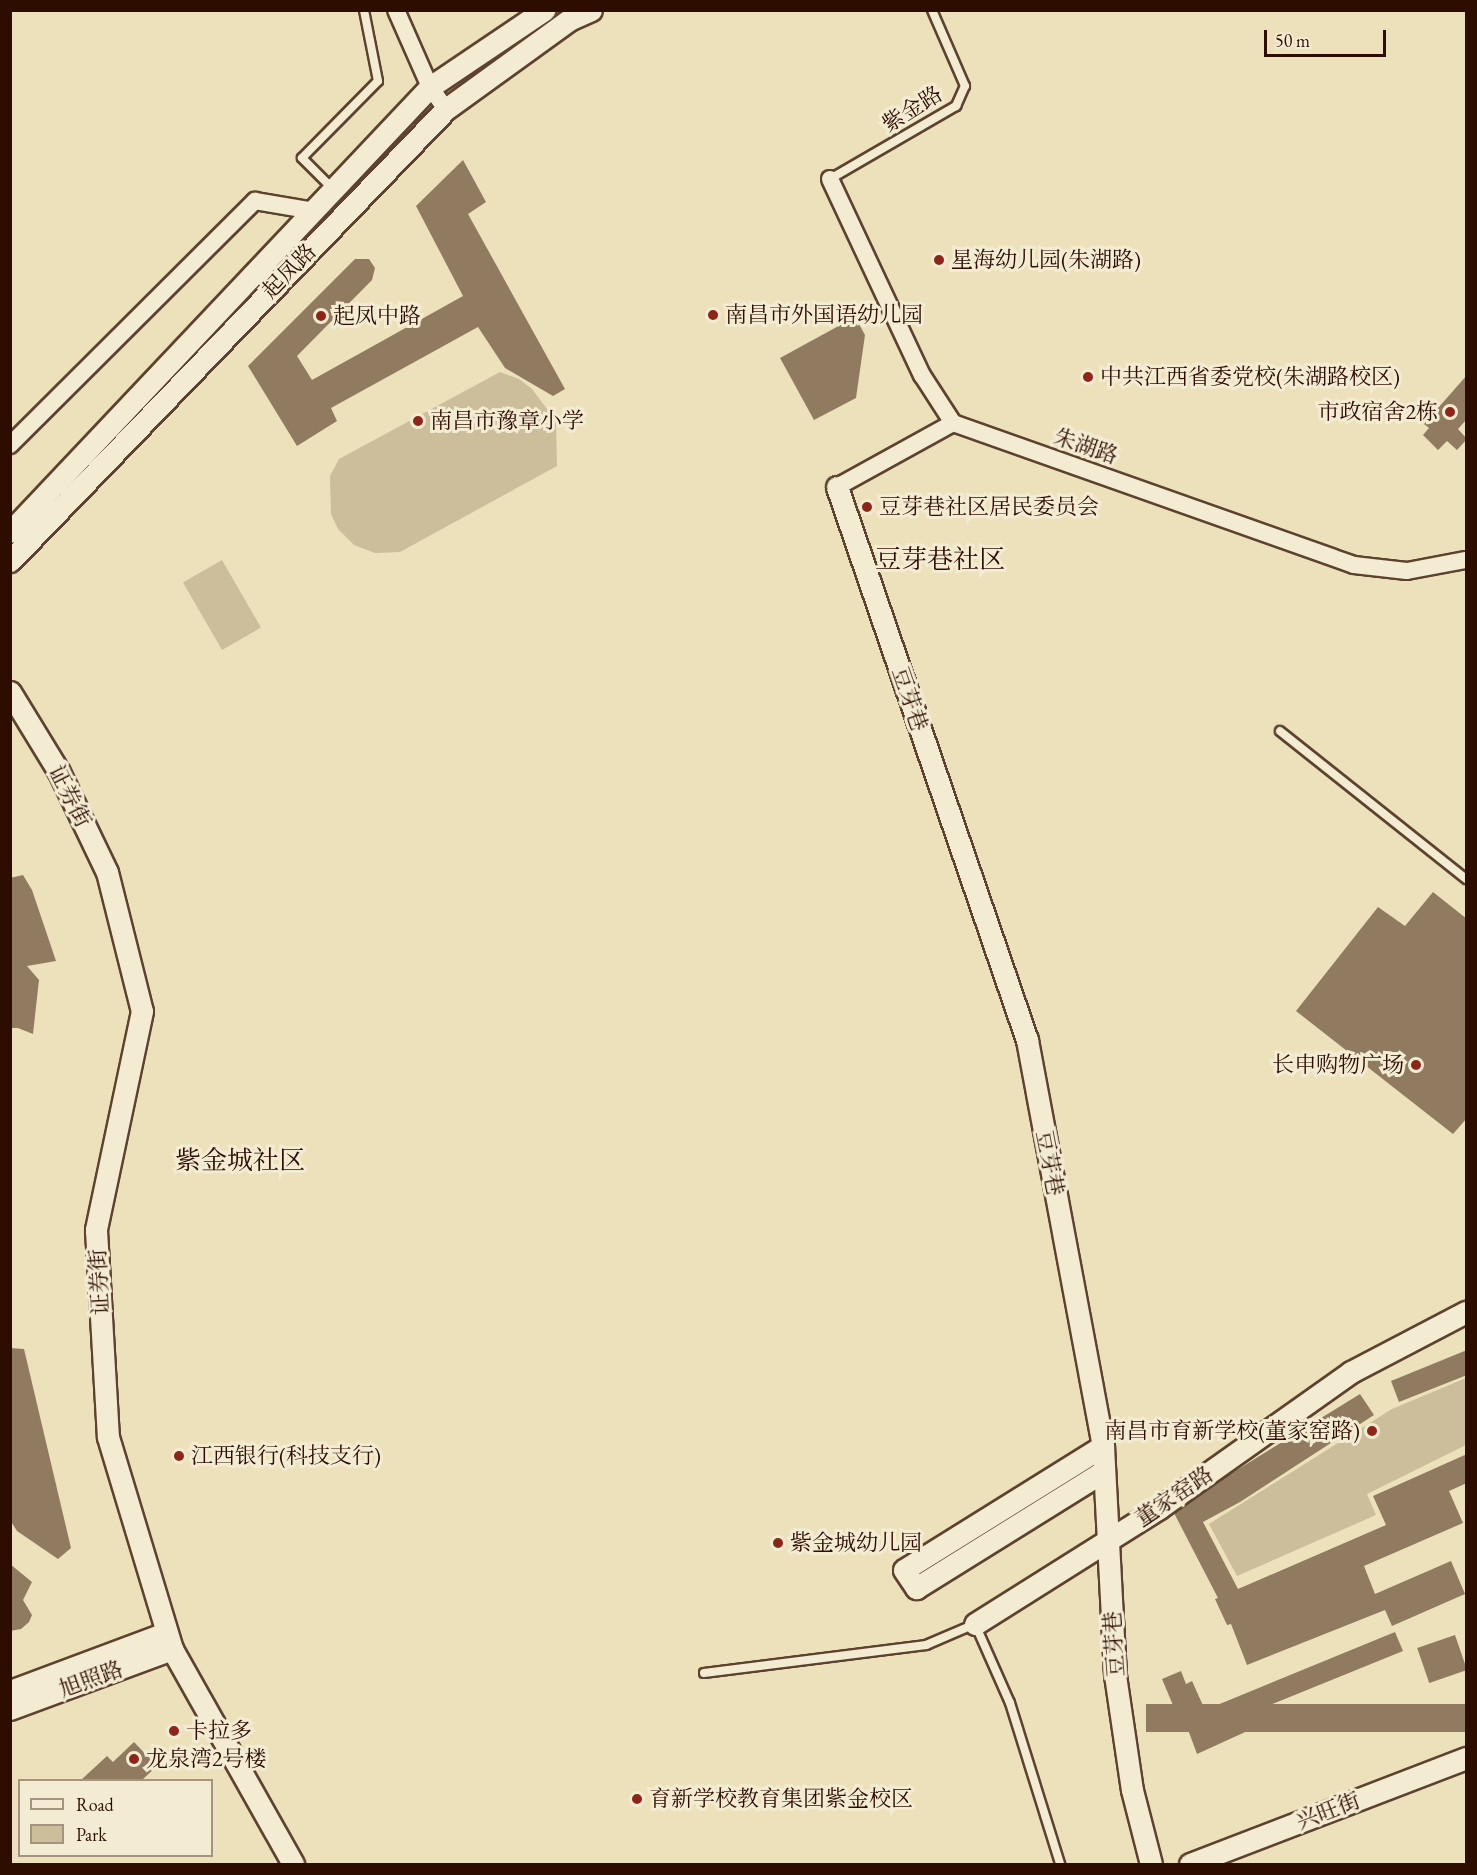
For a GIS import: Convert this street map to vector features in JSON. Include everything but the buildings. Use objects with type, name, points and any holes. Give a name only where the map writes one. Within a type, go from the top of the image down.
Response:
[{"type":"street","points":[[396,10],[430,87],[446,109]]},
{"type":"street","name":"起凤路","points":[[10,532],[430,87],[544,10]]},
{"type":"street","name":"起凤路","points":[[10,561],[446,109],[569,20],[591,10]]},
{"type":"street","points":[[830,179],[922,375],[953,423],[837,487]]},
{"type":"street","points":[[10,445],[255,201],[314,211]]},
{"type":"street","name":"朱湖路","points":[[953,423],[1354,565],[1407,571],[1467,560]]},
{"type":"street","name":"豆芽巷","points":[[837,487],[1027,1040],[1103,1446],[1115,1675],[1132,1790],[1151,1864]]},
{"type":"street","name":"证券街","points":[[10,692],[59,772],[107,872],[142,1011],[96,1230],[108,1437],[168,1641],[293,1864]]},
{"type":"street","name":"董家窑路","points":[[975,1624],[1158,1508],[1351,1372],[1467,1312]]},
{"type":"street","points":[[1103,1446],[904,1570],[916,1588],[1104,1471]]},
{"type":"street","name":"旭照路","points":[[10,1691],[168,1641]]},
{"type":"street","name":"旭照路","points":[[10,1709],[168,1641]]},
{"type":"street","name":"兴旺街","points":[[1190,1864],[1467,1758]]},
{"type":"lane","points":[[334,190],[302,158],[378,81],[364,10]]},
{"type":"lane","name":"紫金路","points":[[830,179],[956,106],[965,86],[932,10]]},
{"type":"lane","points":[[1280,731],[1467,879]]},
{"type":"lane","points":[[975,1624],[1010,1703],[1060,1864]]},
{"type":"lane","name":"董家窑路","points":[[704,1673],[926,1646],[975,1624]]},
{"type":"green space","points":[[500,372],[519,379],[532,389],[556,421],[557,466],[400,552],[375,553],[354,545],[338,529],[331,514],[330,476],[339,459]]},
{"type":"green space","points":[[222,560],[261,628],[222,650],[183,582]]},
{"type":"green space","points":[[1466,1378],[1466,1445],[1367,1494],[1376,1515],[1237,1576],[1209,1524],[1392,1409]]},
{"type":"place","name":"星海幼儿园(朱湖路)","points":[[939,260]]},
{"type":"place","name":"南昌市外国语幼儿园","points":[[713,315]]},
{"type":"place","name":"起凤中路","points":[[321,316]]},
{"type":"place","name":"中共江西省委党校(朱湖路校区)","points":[[1088,377]]},
{"type":"place","name":"市政宿舍2栋","points":[[1450,412]]},
{"type":"place","name":"南昌市豫章小学","points":[[418,421]]},
{"type":"place","name":"豆芽巷社区居民委员会","points":[[867,507]]},
{"type":"place","name":"长申购物广场","points":[[1416,1065]]},
{"type":"place","name":"南昌市育新学校(董家窑路)","points":[[1372,1431]]},
{"type":"place","name":"江西银行(科技支行)","points":[[179,1456]]},
{"type":"place","name":"紫金城幼儿园","points":[[778,1543]]},
{"type":"place","name":"卡拉多","points":[[174,1731]]},
{"type":"place","name":"龙泉湾2号楼","points":[[134,1759]]},
{"type":"place","name":"育新学校教育集团紫金校区","points":[[637,1799]]},
{"type":"district","name":"豆芽巷社区","points":[[940,560]]},
{"type":"district","name":"紫金城社区","points":[[240,1161]]}]
